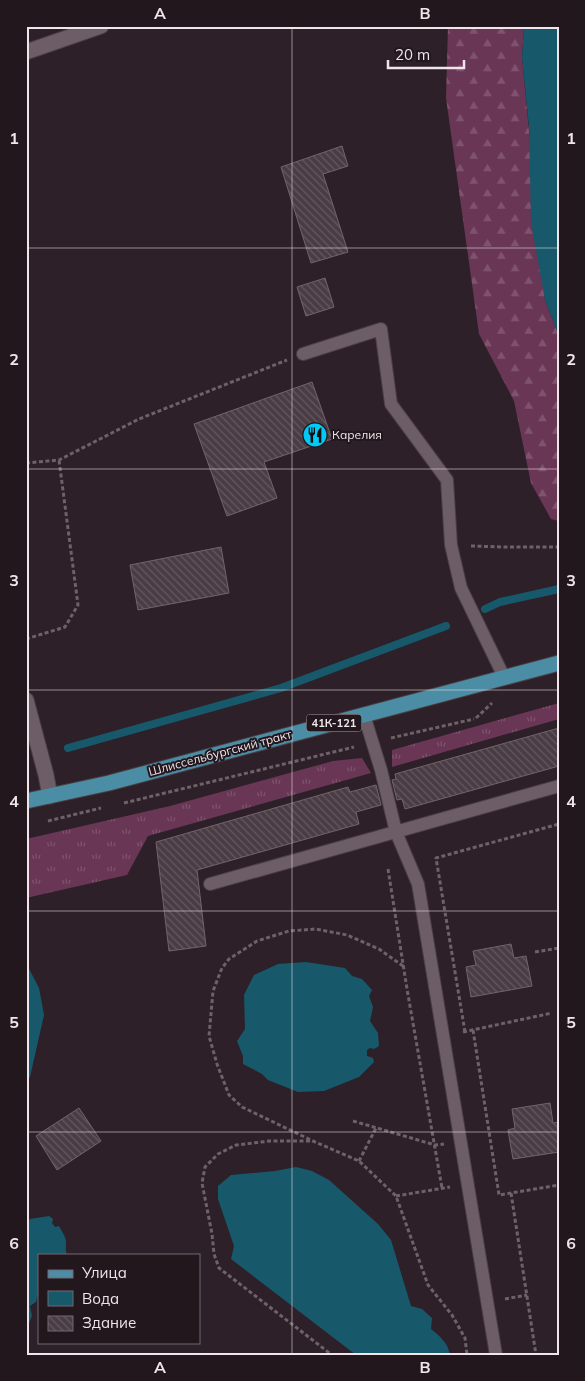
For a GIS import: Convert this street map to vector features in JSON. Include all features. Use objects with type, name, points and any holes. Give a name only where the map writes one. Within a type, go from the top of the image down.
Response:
[{"type":"main road","name":"Шлиссельбургский тракт","points":[[26,801],[109,783],[559,663]]},
{"type":"street","points":[[26,52],[101,26]]},
{"type":"street","points":[[26,700],[50,796]]},
{"type":"lane","points":[[303,354],[381,329],[391,404],[447,480],[451,545],[461,588],[504,677]]},
{"type":"lane","points":[[364,715],[381,770],[396,832],[418,884],[496,1355]]},
{"type":"lane","points":[[210,884],[559,786]]},
{"type":"path","points":[[26,462],[59,460],[139,419],[303,354]]},
{"type":"path","points":[[26,640],[65,627],[78,605],[59,460]]},
{"type":"path","points":[[451,545],[559,547]]},
{"type":"path","points":[[115,805],[474,719]]},
{"type":"path","points":[[48,821],[105,807]]},
{"type":"path","points":[[465,1032],[436,858],[559,824]]},
{"type":"path","points":[[388,868],[403,966],[442,1188]]},
{"type":"path","points":[[403,966],[379,949],[347,935],[316,930],[289,931],[257,941],[229,959],[222,968],[214,991],[209,1036],[229,1096],[242,1107],[359,1161],[396,1196],[428,1285],[452,1315],[466,1338],[467,1355]]},
{"type":"path","points":[[536,952],[559,948]]},
{"type":"path","points":[[443,1038],[552,1013]]},
{"type":"path","points":[[474,1030],[499,1195],[559,1185]]},
{"type":"path","points":[[353,1121],[435,1146],[460,1140]]},
{"type":"path","points":[[359,1161],[376,1128]]},
{"type":"path","points":[[313,1141],[270,1141],[236,1145],[218,1154],[205,1167],[202,1183],[214,1254],[219,1268],[332,1355]]},
{"type":"path","points":[[396,1196],[468,1185]]},
{"type":"path","points":[[511,1193],[536,1355]]},
{"type":"green space","points":[[448,26],[524,26],[522,57],[545,300],[559,336],[559,521],[551,519],[531,483],[514,401],[479,334],[446,98]]},
{"type":"green space","points":[[559,703],[559,719],[392,767],[392,750]]},
{"type":"green space","points":[[362,758],[371,773],[148,836],[127,875],[26,898],[26,839],[170,806],[333,761]]},
{"type":"water","points":[[524,26],[559,26],[559,336],[545,300],[531,222],[529,127],[522,57]]},
{"type":"water","points":[[306,962],[345,968],[352,976],[362,979],[372,990],[369,996],[373,1007],[370,1021],[378,1033],[379,1046],[367,1050],[367,1056],[373,1058],[374,1062],[359,1077],[324,1091],[298,1092],[268,1080],[262,1074],[243,1064],[243,1056],[237,1041],[245,1029],[244,995],[254,975],[278,964]]},
{"type":"water","points":[[26,963],[39,988],[44,1015],[30,1077],[26,1080]]},
{"type":"water","points":[[296,1167],[312,1171],[329,1180],[378,1224],[391,1240],[411,1306],[422,1309],[432,1318],[431,1329],[445,1343],[450,1355],[356,1355],[231,1259],[234,1246],[218,1199],[218,1186],[231,1175]]},
{"type":"water","points":[[49,1216],[53,1219],[52,1223],[55,1227],[59,1226],[66,1240],[67,1254],[38,1254],[38,1293],[36,1302],[30,1306],[32,1316],[26,1330],[26,1224],[30,1219]]},
{"type":"building","points":[[342,146],[348,166],[323,174],[348,252],[311,263],[281,167]]},
{"type":"building","points":[[325,278],[334,307],[306,316],[297,287]]},
{"type":"building","points":[[312,382],[332,439],[264,462],[277,498],[227,516],[194,424]]},
{"type":"building","points":[[221,547],[229,593],[138,610],[130,565]]},
{"type":"building","points":[[559,728],[559,766],[405,809],[402,799],[397,800],[392,780],[396,779],[395,774]]},
{"type":"building","points":[[376,785],[381,805],[356,812],[359,824],[197,870],[206,946],[169,951],[156,842],[348,787],[350,792]]},
{"type":"building","points":[[511,944],[514,958],[526,956],[532,986],[471,997],[466,967],[476,965],[473,951]]},
{"type":"building","points":[[550,1103],[553,1123],[559,1122],[559,1152],[513,1159],[508,1130],[515,1128],[512,1109]]},
{"type":"building","points":[[79,1108],[101,1141],[57,1170],[36,1136]]},
{"type":"waterway","points":[[485,609],[500,602],[559,589]]},
{"type":"waterway","points":[[68,748],[281,688],[446,626]]},
{"type":"place","name":"Карелия","points":[[315,435]]}]
